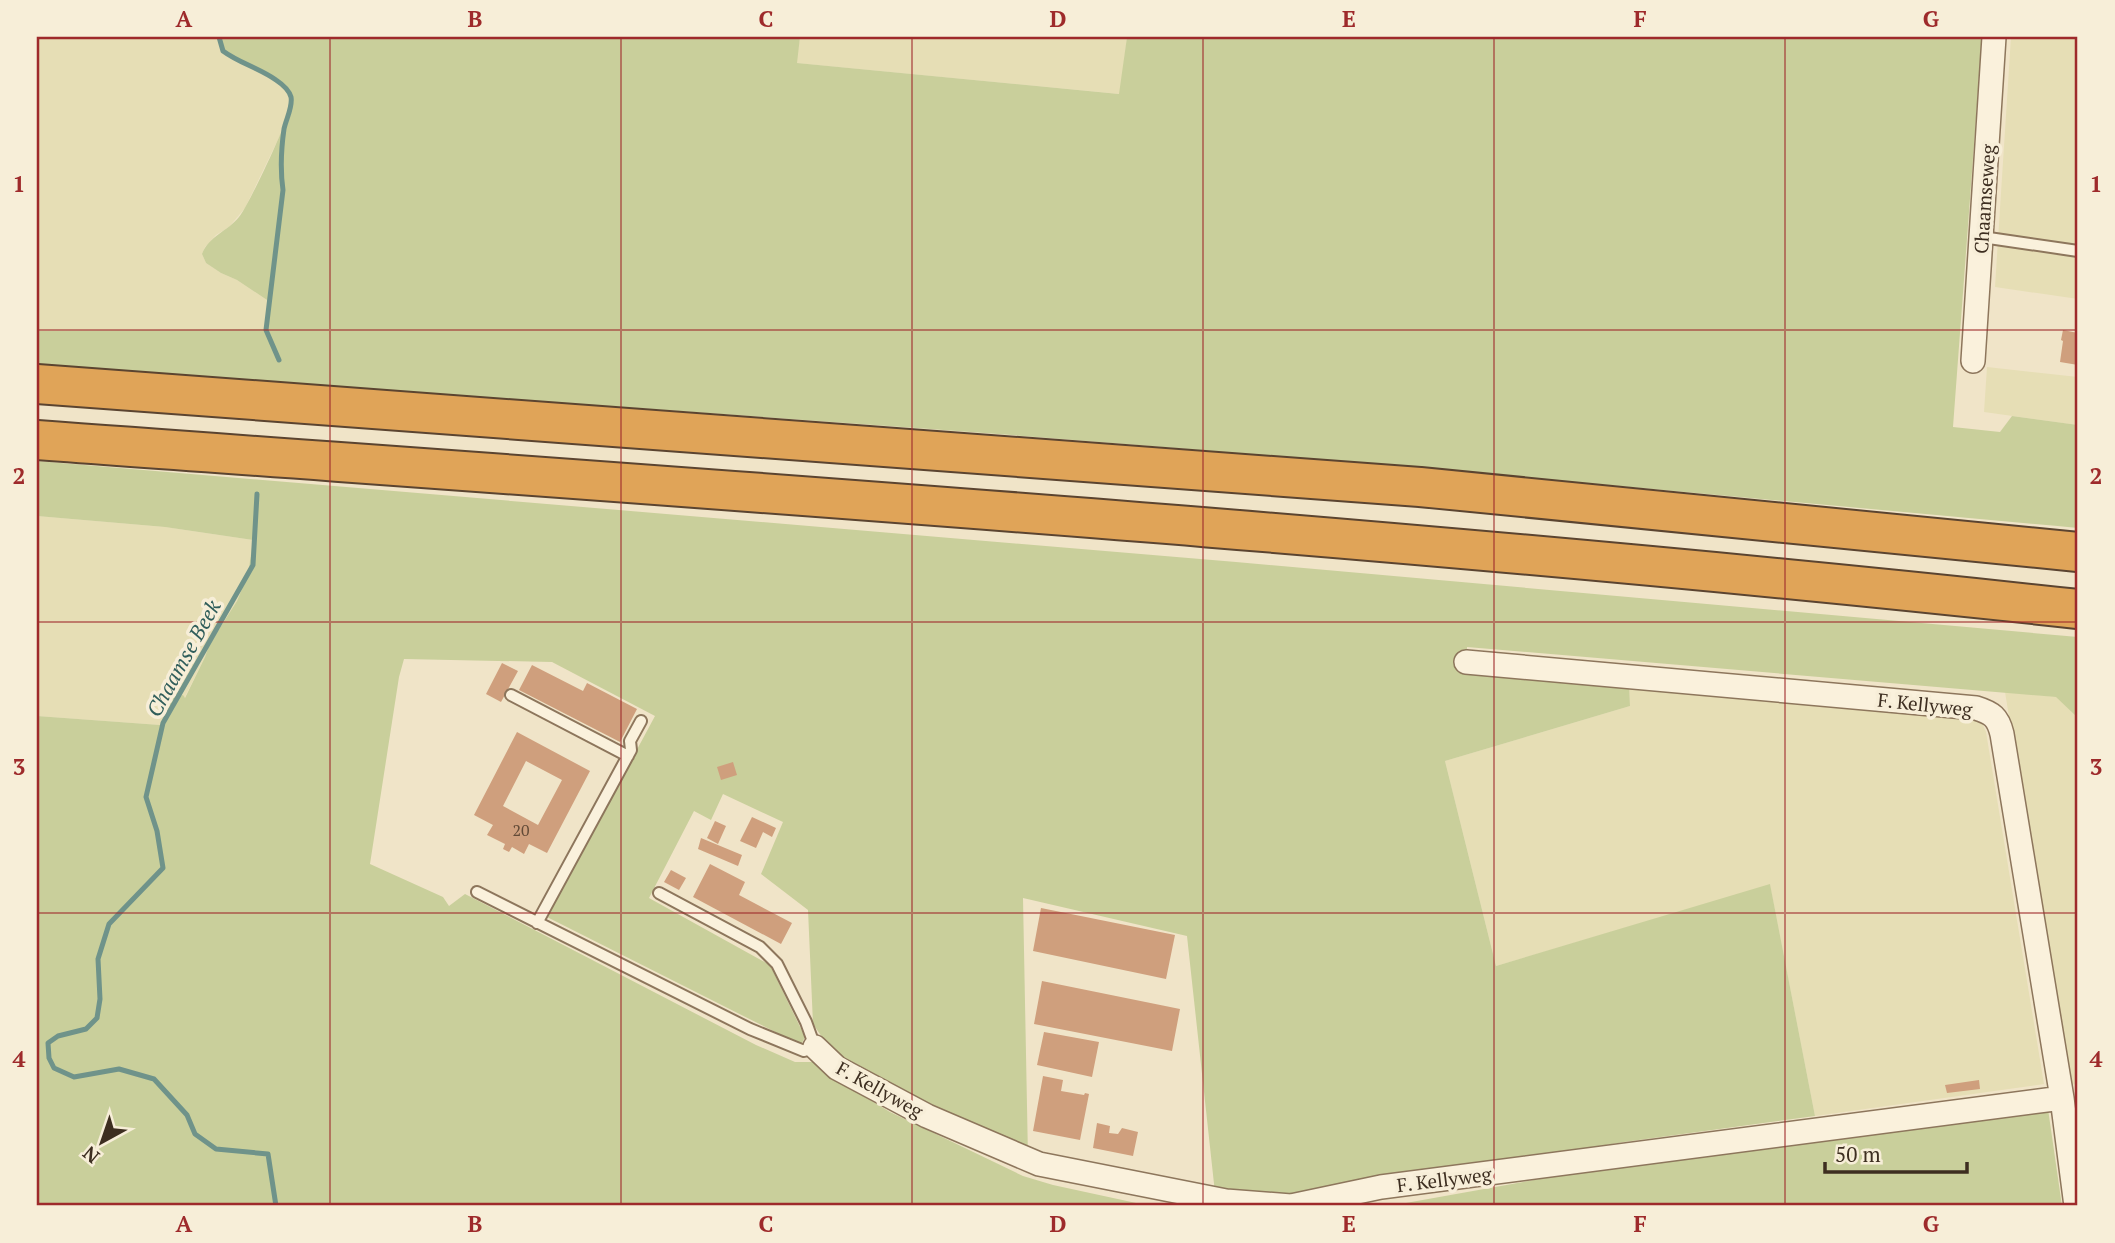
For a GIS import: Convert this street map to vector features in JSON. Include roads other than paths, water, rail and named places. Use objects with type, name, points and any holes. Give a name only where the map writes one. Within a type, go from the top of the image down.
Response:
[{"type":"highway","points":[[37,384],[1420,487],[2078,552]]},
{"type":"highway","points":[[37,440],[1005,510],[1733,574],[2078,609]]},
{"type":"street","name":"Chaamseweg","points":[[1973,361],[1994,37]]},
{"type":"street","name":"F. Kellyweg","points":[[1466,662],[1976,708],[1991,713],[1999,721],[2002,734],[2062,1098],[2076,1206]]},
{"type":"street","name":"F. Kellyweg","points":[[816,1047],[837,1068],[927,1116],[1039,1164],[1226,1200],[1291,1206],[1381,1187],[2062,1098]]},
{"type":"lane","points":[[1982,237],[2078,251]]},
{"type":"lane","points":[[511,695],[628,756]]},
{"type":"lane","points":[[537,922],[628,756],[631,750],[630,741],[640,721]]},
{"type":"lane","points":[[477,892],[750,1029],[804,1051],[816,1047],[777,964],[760,947],[659,893]]},
{"type":"waterway","name":"Chaamse Beek","points":[[219,37],[223,51],[276,80],[285,87],[291,97],[283,137],[283,190],[266,330],[279,360]]},
{"type":"waterway","name":"Chaamse Beek","points":[[257,494],[253,565],[163,723],[146,797],[157,831],[163,868],[109,924],[98,959],[100,999],[97,1018],[86,1029],[58,1036],[48,1043],[49,1058],[54,1068],[74,1077],[119,1069],[154,1079],[187,1115],[195,1134],[216,1149],[268,1154],[276,1206]]}]
